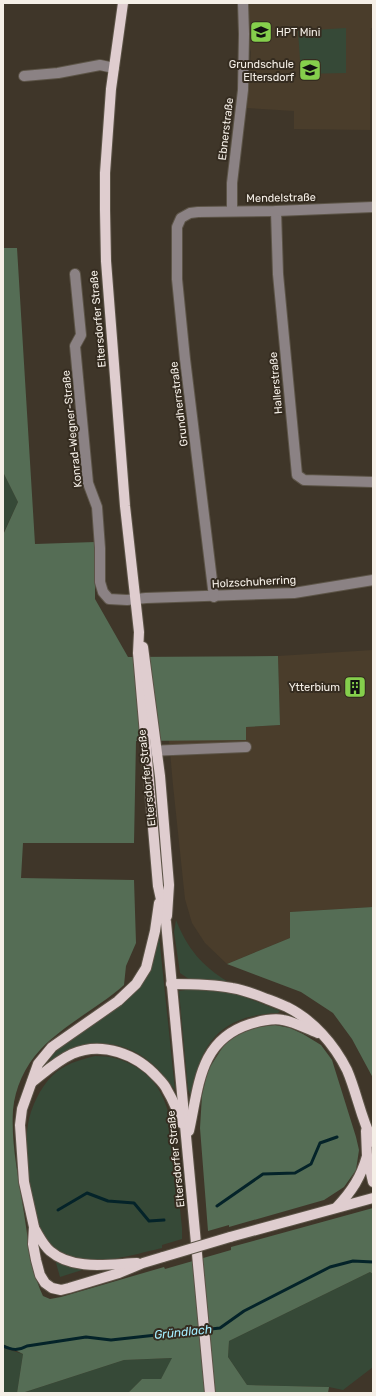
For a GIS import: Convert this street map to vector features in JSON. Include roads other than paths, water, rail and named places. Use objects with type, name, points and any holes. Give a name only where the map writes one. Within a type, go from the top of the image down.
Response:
[{"type":"main road","name":"Eltersdorfer Straße","points":[[123,3],[114,68],[105,173],[106,261],[125,506],[139,632],[138,654],[160,897],[166,922],[210,1393]]},
{"type":"main road","name":"Eltersdorfer Straße","points":[[139,632],[145,652],[158,751],[169,885],[166,922]]},
{"type":"main road","points":[[143,1263],[102,1265],[79,1263],[63,1259],[50,1252],[42,1242],[34,1227],[24,1182],[20,1125],[22,1109],[38,1064],[52,1047],[118,1002],[136,984],[146,968],[155,931],[160,897]]},
{"type":"main road","points":[[171,984],[234,988],[253,993],[287,1007],[305,1019],[323,1035],[338,1052],[347,1071],[365,1126],[373,1142]]},
{"type":"main road","points":[[187,1138],[199,1082],[209,1055],[222,1039],[240,1027],[259,1021],[283,1020],[323,1035]]},
{"type":"main road","points":[[31,1083],[57,1062],[73,1054],[89,1050],[108,1049],[126,1055],[140,1062],[167,1088],[187,1138]]},
{"type":"main road","points":[[365,1126],[367,1156],[373,1182]]},
{"type":"main road","points":[[337,1207],[356,1183],[363,1171],[367,1156]]},
{"type":"main road","points":[[34,1227],[33,1244],[40,1275],[45,1283],[52,1288],[60,1290],[119,1273],[143,1263],[230,1237],[373,1198]]},
{"type":"street","name":"Ebnerstraße","points":[[232,211],[232,183],[244,90],[243,3]]},
{"type":"street","points":[[24,76],[58,73],[100,65],[114,68]]},
{"type":"street","name":"Mendelstraße","points":[[190,213],[373,207]]},
{"type":"street","name":"Hallerstraße","points":[[276,211],[278,274],[297,475],[304,480],[373,482]]},
{"type":"street","name":"Grundherrstraße","points":[[190,213],[181,218],[177,227],[177,279],[185,359],[214,597]]},
{"type":"street","name":"Konrad-Wegner-Straße","points":[[75,274],[81,335],[75,346],[88,483],[97,507],[100,548],[100,582],[103,592],[109,600],[136,600]]},
{"type":"street","name":"Holzschuherring","points":[[136,600],[146,598],[214,597],[294,593],[373,580]]},
{"type":"street","points":[[147,752],[246,747]]},
{"type":"waterway","points":[[217,1206],[263,1174],[295,1173],[311,1164],[320,1143],[337,1137]]},
{"type":"waterway","points":[[58,1210],[87,1193],[108,1201],[134,1203],[149,1221],[164,1220]]},
{"type":"waterway","name":"Gründlach","points":[[3,1346],[18,1349],[27,1346],[86,1337],[111,1340],[220,1328],[244,1311],[330,1267],[353,1261],[373,1262]]},
{"type":"place","name":"HPT Mini","points":[[261,32]]},
{"type":"place","name":"Grundschule Eltersdorf","points":[[310,70]]},
{"type":"place","name":"Ytterbium","points":[[355,687]]}]
